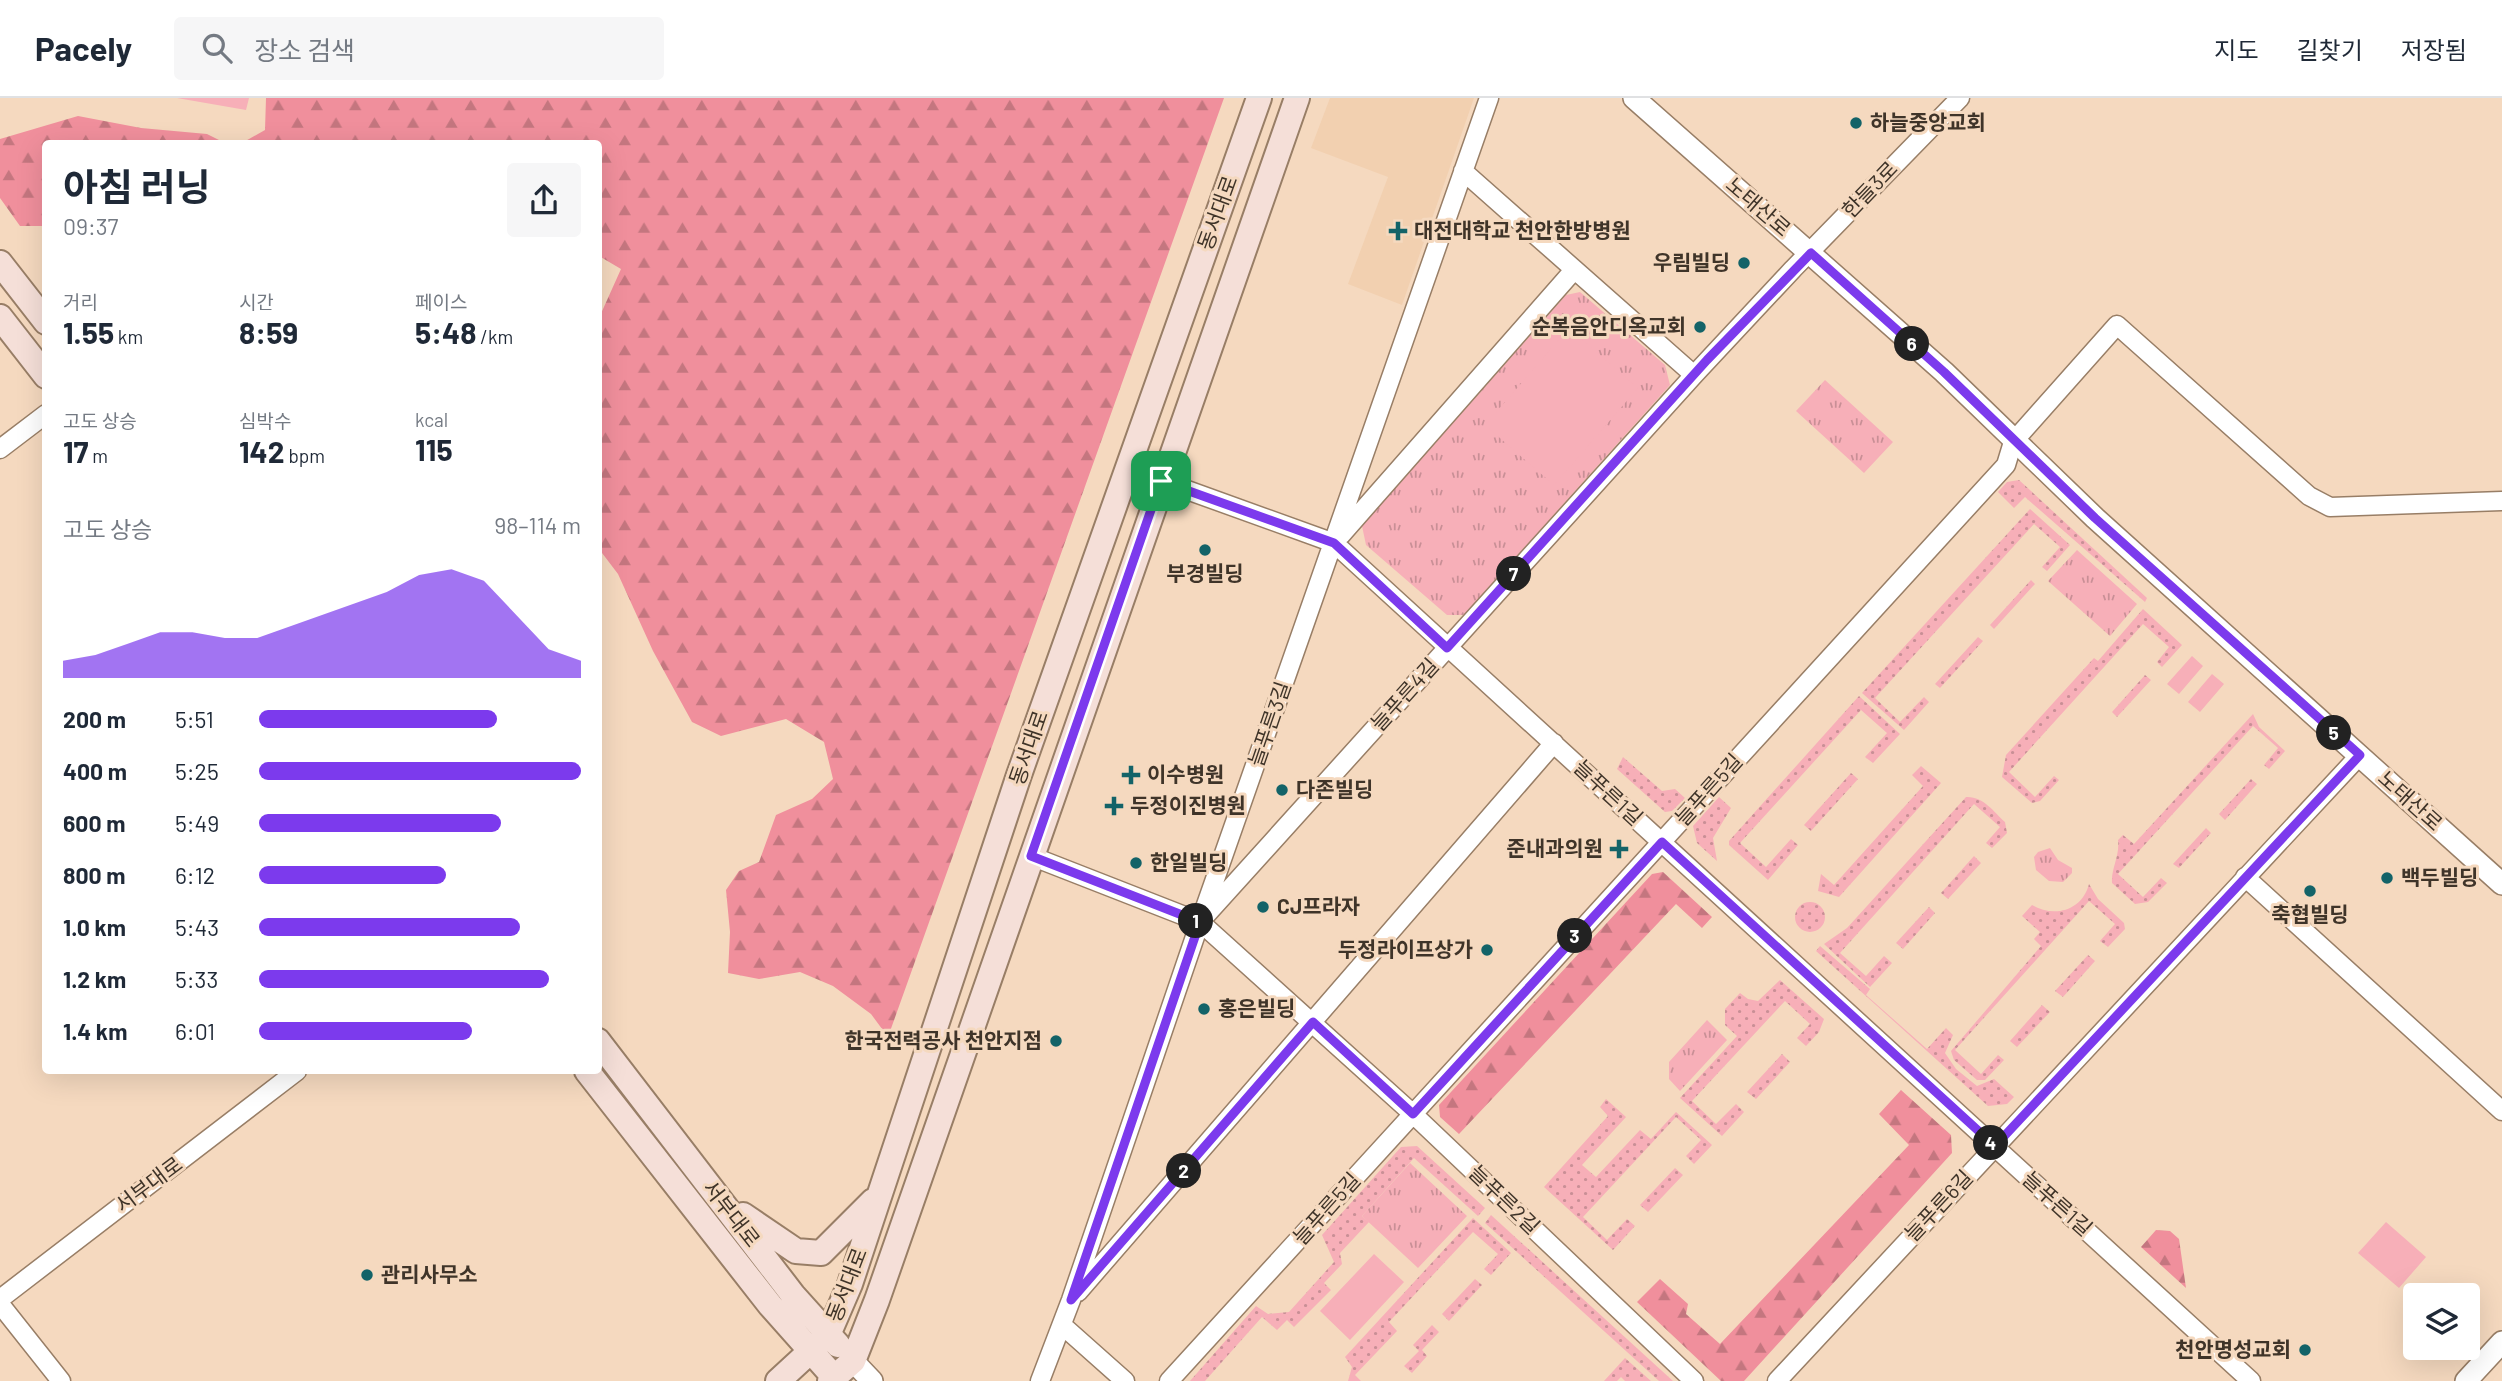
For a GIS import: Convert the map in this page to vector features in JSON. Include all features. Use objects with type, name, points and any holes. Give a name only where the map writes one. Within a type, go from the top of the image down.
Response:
[{"type":"main road","name":"동서대로","points":[[778,1381],[819,1343],[850,1284],[1019,775],[1259,98]]},
{"type":"main road","name":"동서대로","points":[[839,1375],[877,1300],[1297,98]]},
{"type":"main road","points":[[0,263],[42,317]]},
{"type":"main road","points":[[0,317],[42,371]]},
{"type":"main road","name":"서부대로","points":[[602,1046],[793,1295],[839,1375]]},
{"type":"main road","name":"서부대로","points":[[590,1074],[819,1343]]},
{"type":"main road","points":[[708,1184],[755,1226],[796,1251],[821,1253],[878,1195]]},
{"type":"street","name":"늘푸른3길","points":[[1040,1381],[1071,1300],[1200,922],[1489,98]]},
{"type":"street","name":"노태산로","points":[[1634,98],[1944,372],[2013,442],[2502,884]]},
{"type":"street","name":"한들3로","points":[[1811,253],[1960,98]]},
{"type":"street","points":[[1463,171],[1694,375]]},
{"type":"street","name":"늘푸른4길","points":[[1200,922],[1694,375],[1811,253]]},
{"type":"street","name":"늘푸른3길","points":[[1334,543],[1574,270]]},
{"type":"street","name":"늘푸른5길","points":[[1169,1381],[2006,465],[2013,442],[2117,325],[2309,496],[2330,507],[2502,501]]},
{"type":"street","points":[[0,449],[42,417]]},
{"type":"street","name":"늘푸른1길","points":[[1161,481],[1334,543],[2251,1381]]},
{"type":"street","name":"늘푸른1길","points":[[1313,1022],[1554,743]]},
{"type":"street","name":"늘푸른6길","points":[[1777,1381],[2360,755]]},
{"type":"street","name":"늘푸른2길","points":[[1031,856],[1200,922],[1413,1114],[1694,1381]]},
{"type":"street","points":[[2245,877],[2502,1111]]},
{"type":"street","points":[[1071,1300],[1313,1022]]},
{"type":"street","name":"서부대로","points":[[0,1299],[293,1074]]},
{"type":"street","points":[[0,1304],[61,1381]]},
{"type":"street","points":[[1062,1325],[1125,1381]]},
{"type":"street","points":[[2466,1381],[2502,1342]]},
{"type":"street","name":"서부대로","points":[[839,1375],[872,1381]]},
{"type":"shaded area","name":"대전대학교 천안한방병원","points":[[1330,98],[1474,98],[1402,305],[1348,284],[1388,177],[1311,148]]},
{"type":"green space","points":[[177,98],[249,98],[246,110]]},
{"type":"green space","points":[[266,98],[1224,98],[888,1037],[871,1014],[833,986],[800,972],[759,979],[728,973],[730,932],[726,890],[739,871],[759,862],[776,815],[812,799],[833,779],[824,742],[786,719],[721,736],[692,722],[653,651],[618,574],[602,553],[602,311],[621,269],[602,258],[602,140],[247,140],[265,130]]},
{"type":"green space","points":[[78,116],[141,128],[207,134],[219,140],[42,140],[42,226],[20,226],[0,198],[0,139]]},
{"type":"green space","points":[[1580,292],[1665,365],[1670,385],[1464,615],[1447,615],[1366,545],[1362,526],[1566,295]]},
{"type":"green space","points":[[1569,328],[1638,388],[1554,485],[1485,425]]},
{"type":"green space","points":[[1825,380],[1893,442],[1864,473],[1796,411]]},
{"type":"green space","points":[[2019,480],[2147,598],[2145,602],[2025,497],[2014,508],[1998,492],[2007,482]]},
{"type":"green space","points":[[2030,509],[2070,545],[2047,571],[2042,567],[2060,547],[2034,524],[1875,698],[1900,722],[1924,697],[1929,702],[1904,730],[1862,693]]},
{"type":"green space","points":[[2077,550],[2137,604],[2110,636],[2048,581]]},
{"type":"green space","points":[[2031,580],[2035,584],[1994,629],[1990,625]]},
{"type":"green space","points":[[2143,609],[2182,645],[2162,667],[2157,662],[2169,647],[2143,624],[2009,772],[2035,797],[2054,776],[2059,780],[2040,801],[2032,803],[2002,777],[2006,755],[2094,658],[2098,661]]},
{"type":"green space","points":[[1978,637],[1983,641],[1940,688],[1935,684]]},
{"type":"green space","points":[[2192,656],[2203,666],[2179,694],[2167,684]]},
{"type":"green space","points":[[2212,674],[2224,684],[2200,712],[2188,702]]},
{"type":"green space","points":[[2145,675],[2151,680],[2117,717],[2112,712]]},
{"type":"green space","points":[[1859,696],[1900,734],[1873,763],[1865,757],[1887,733],[1861,710],[1740,843],[1766,867],[1791,839],[1798,845],[1768,880],[1729,845],[1729,841]]},
{"type":"green space","points":[[2253,714],[2259,727],[2285,751],[2269,769],[2264,765],[2278,748],[2253,726],[2118,874],[2143,897],[2161,878],[2167,883],[2148,902],[2135,904],[2112,883],[2118,840],[2123,835],[2134,844]]},
{"type":"green space","points":[[1623,757],[1662,791],[1675,789],[1685,798],[1672,811],[1665,812],[1617,769]]},
{"type":"green space","points":[[1921,766],[1941,783],[1839,897],[1818,891],[1821,874],[1834,885],[1923,786],[1912,775]]},
{"type":"green space","points":[[1851,773],[1858,779],[1811,831],[1804,825]]},
{"type":"green space","points":[[2251,779],[2257,784],[2225,820],[2219,814]]},
{"type":"green space","points":[[1719,797],[1731,808],[1713,838],[1717,861],[1697,843],[1693,826]]},
{"type":"green space","points":[[1966,797],[1978,799],[1988,805],[2005,822],[2007,833],[1992,848],[1986,843],[2000,827],[1974,804],[1840,953],[1866,976],[1884,956],[1892,963],[1870,987],[1824,944],[1847,928]]},
{"type":"green space","points":[[2206,828],[2211,833],[2179,868],[2173,864]]},
{"type":"green space","points":[[2050,848],[2058,860],[2072,868],[2072,873],[2063,882],[2049,881],[2036,870],[2034,857],[2038,852]]},
{"type":"green space","points":[[1974,856],[1981,863],[1948,899],[1941,893]]},
{"type":"green space","points":[[1663,872],[1712,917],[1702,928],[1676,904],[1459,1134],[1440,1117],[1439,1105],[1652,874]]},
{"type":"green space","points":[[2089,884],[2098,899],[2124,923],[2125,929],[2108,947],[2100,941],[2115,924],[2089,901],[1955,1050],[1981,1074],[1998,1055],[2004,1060],[1985,1080],[1977,1080],[1954,1060],[1951,1051],[2041,946],[2034,939],[2040,932],[2022,916],[2032,905],[2049,911],[2066,910],[2080,900]]},
{"type":"green space","points":[[1810,902],[1816,903],[1824,911],[1824,923],[1816,931],[1810,932],[1804,931],[1796,923],[1795,917],[1796,911],[1804,903]]},
{"type":"green space","points":[[1929,907],[1935,913],[1903,949],[1896,943]]},
{"type":"green space","points":[[1820,946],[1870,989],[1866,995],[1927,1049],[1946,1028],[1953,1035],[1945,1053],[1956,1069],[1977,1086],[1994,1079],[2014,1097],[2007,1104],[1988,1106],[1816,951]]},
{"type":"green space","points":[[2088,955],[2095,961],[2063,997],[2055,991]]},
{"type":"green space","points":[[1780,980],[1824,1019],[1819,1032],[1806,1046],[1797,1038],[1810,1024],[1785,1001],[1692,1101],[1716,1124],[1736,1104],[1744,1112],[1722,1136],[1680,1098],[1737,1036],[1725,1025],[1725,1009],[1740,993],[1748,999],[1758,1001]]},
{"type":"green space","points":[[2042,1005],[2050,1012],[2017,1047],[2010,1041]]},
{"type":"green space","points":[[1707,1020],[1727,1040],[1680,1091],[1669,1079],[1669,1062]]},
{"type":"green space","points":[[1782,1054],[1790,1062],[1756,1099],[1747,1092]]},
{"type":"green space","points":[[1901,1090],[1951,1135],[1952,1153],[1744,1381],[1721,1381],[1637,1302],[1660,1279],[1688,1304],[1686,1314],[1720,1344],[1909,1145],[1879,1114]]},
{"type":"green space","points":[[1606,1099],[1626,1117],[1582,1165],[1596,1177],[1640,1130],[1651,1139],[1676,1112],[1712,1145],[1694,1164],[1686,1156],[1701,1140],[1676,1117],[1583,1217],[1607,1240],[1627,1219],[1635,1226],[1613,1250],[1544,1187],[1608,1116],[1600,1107]]},
{"type":"green space","points":[[1417,1146],[1485,1208],[1478,1216],[1414,1158],[1362,1216],[1369,1222],[1340,1253],[1342,1264],[1324,1283],[1331,1290],[1294,1327],[1287,1320],[1277,1330],[1262,1317],[1205,1381],[1190,1381],[1256,1306],[1268,1314],[1289,1312],[1334,1262],[1322,1235],[1401,1147]]},
{"type":"green space","points":[[1410,1163],[1467,1216],[1418,1268],[1362,1216]]},
{"type":"green space","points":[[1675,1168],[1683,1175],[1648,1212],[1640,1205]]},
{"type":"green space","points":[[1491,1215],[1673,1381],[1659,1381],[1485,1223]]},
{"type":"green space","points":[[1473,1218],[1511,1253],[1491,1275],[1484,1269],[1498,1254],[1473,1232],[1389,1322],[1397,1331],[1355,1375],[1361,1381],[1348,1381],[1352,1367],[1345,1357]]},
{"type":"green space","points":[[2386,1222],[2426,1257],[2399,1288],[2358,1253]]},
{"type":"green space","points":[[2156,1230],[2170,1231],[2179,1239],[2186,1288],[2141,1247]]},
{"type":"green space","points":[[1374,1254],[1404,1282],[1350,1340],[1320,1311]]},
{"type":"green space","points":[[1475,1279],[1482,1285],[1449,1321],[1442,1314]]},
{"type":"green space","points":[[1432,1325],[1439,1332],[1422,1350],[1427,1356],[1412,1373],[1404,1366],[1419,1351],[1413,1345]]},
{"type":"green space","points":[[1625,1358],[1651,1381],[1625,1381],[1621,1377],[1617,1381],[1604,1381]]},
{"type":"place","name":"하늘중앙교회","points":[[1856,123]]},
{"type":"place","name":"대전대학교 천안한방병원","points":[[1398,231]]},
{"type":"place","name":"우림빌딩","points":[[1744,263]]},
{"type":"place","name":"순복음안디옥교회","points":[[1700,327]]},
{"type":"place","name":"부경빌딩","points":[[1205,550]]},
{"type":"place","name":"이수병원","points":[[1131,775]]},
{"type":"place","name":"다존빌딩","points":[[1282,790]]},
{"type":"place","name":"두정이진병원","points":[[1114,806]]},
{"type":"place","name":"준내과의원","points":[[1619,849]]},
{"type":"place","name":"한일빌딩","points":[[1136,863]]},
{"type":"place","name":"백두빌딩","points":[[2387,878]]},
{"type":"place","name":"축협빌딩","points":[[2310,891]]},
{"type":"place","name":"CJ프라자","points":[[1263,907]]},
{"type":"place","name":"두정라이프상가","points":[[1487,950]]},
{"type":"place","name":"홍은빌딩","points":[[1204,1009]]},
{"type":"place","name":"한국전력공사 천안지점","points":[[1056,1041]]},
{"type":"place","name":"관리사무소","points":[[367,1275]]},
{"type":"place","name":"천안명성교회","points":[[2305,1350]]},
{"type":"route","points":[[1811,253],[1944,372],[2013,442],[2095,518],[2360,755],[1995,1146],[1662,842],[1413,1114],[1313,1022],[1071,1300],[1200,922],[1031,856],[1161,481],[1334,543],[1447,648],[1707,360],[1793,268],[1811,253]]}]
